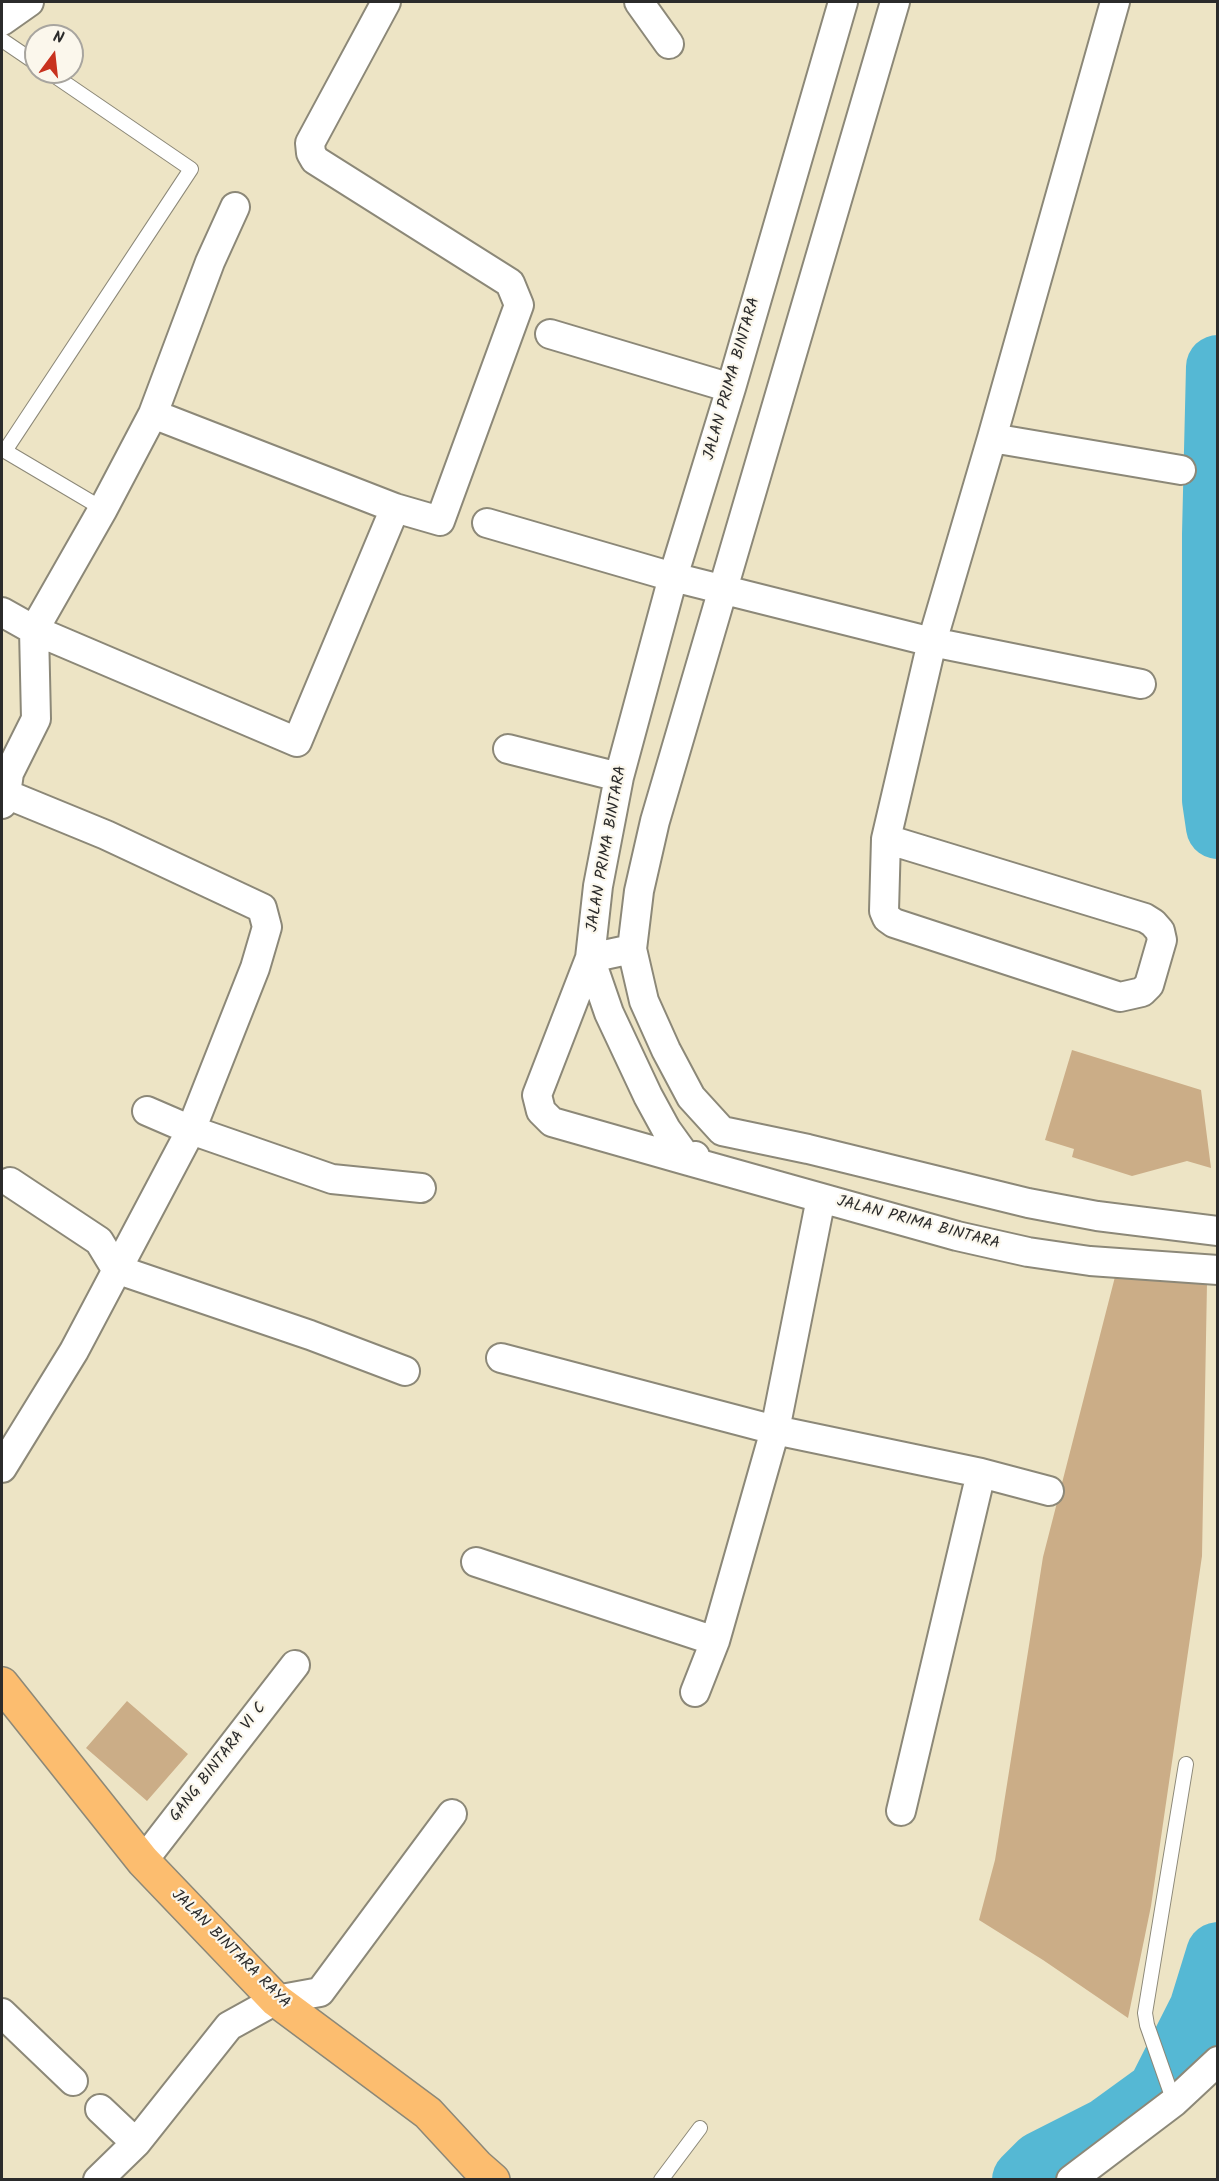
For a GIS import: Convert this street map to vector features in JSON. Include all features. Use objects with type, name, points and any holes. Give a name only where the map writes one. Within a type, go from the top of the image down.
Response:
[{"type":"main road","name":"JALAN BINTARA RAYA","points":[[2,1684],[143,1861],[276,2000],[428,2113],[479,2175]]},
{"type":"street","points":[[2,21],[29,2]]},
{"type":"street","points":[[153,414],[395,508],[440,521],[519,305],[510,283],[315,160],[311,153],[310,143],[386,2]]},
{"type":"street","points":[[639,2],[669,44]]},
{"type":"street","name":"JALAN PRIMA BINTARA","points":[[843,2],[674,577],[619,777],[598,886],[590,958],[609,1013],[648,1096],[666,1129],[689,1161],[957,1236],[1028,1252],[1090,1261],[1211,1270]]},
{"type":"street","points":[[895,2],[655,820],[639,891],[632,949],[644,1001],[691,1097],[722,1131],[808,1149],[1028,1203],[1097,1216],[1211,1231]]},
{"type":"street","points":[[886,839],[1145,918],[1160,931],[1162,940],[1149,985],[1142,992],[1120,996],[894,923],[887,918],[884,911],[886,839],[932,642],[1115,2]]},
{"type":"street","points":[[2,1468],[74,1351],[191,1130],[255,968],[267,927],[262,908],[106,836],[4,799],[9,774],[36,719],[34,630],[103,509],[153,414],[210,262],[235,207]]},
{"type":"street","points":[[550,334],[731,388]]},
{"type":"street","points":[[992,438],[1181,470]]},
{"type":"street","points":[[2,612],[34,630],[297,742],[395,508]]},
{"type":"street","points":[[486,523],[674,577],[932,642],[1141,684]]},
{"type":"street","points":[[508,749],[619,777]]},
{"type":"street","points":[[632,949],[590,958],[537,1095],[540,1112],[552,1122],[689,1161],[722,1131]]},
{"type":"street","points":[[147,1111],[191,1130],[332,1179],[421,1188]]},
{"type":"street","points":[[10,1182],[99,1241],[116,1269],[310,1335],[405,1371]]},
{"type":"street","points":[[695,1692],[715,1641],[775,1430],[821,1198]]},
{"type":"street","points":[[1090,1261],[1097,1216]]},
{"type":"street","points":[[501,1358],[775,1430],[981,1473],[1049,1491]]},
{"type":"street","points":[[901,1811],[981,1473]]},
{"type":"street","points":[[476,1562],[715,1641]]},
{"type":"street","name":"GANG BINTARA VI C","points":[[143,1861],[296,1665]]},
{"type":"street","points":[[98,2180],[136,2143],[229,2026],[276,2000],[320,1992],[452,1814]]},
{"type":"street","points":[[2,2013],[73,2081]]},
{"type":"street","points":[[1071,2180],[1171,2094],[1218,2061]]},
{"type":"street","points":[[100,2109],[136,2143]]},
{"type":"lane","points":[[2,40],[24,55]]},
{"type":"lane","points":[[67,84],[191,169],[5,451],[103,509]]},
{"type":"lane","points":[[1171,2094],[1147,2025],[1146,2002],[1154,1968],[1186,1764]]},
{"type":"lane","points":[[661,2180],[700,2128]]},
{"type":"building","points":[[1072,1050],[1201,1090],[1211,1168],[1187,1161],[1132,1176],[1072,1157],[1074,1149],[1045,1140]]},
{"type":"building","points":[[1117,1269],[1207,1283],[1202,1556],[1151,1906],[1128,2018],[979,1920],[995,1860],[1043,1557]]},
{"type":"building","points":[[127,1701],[188,1754],[147,1801],[86,1748]]},
{"type":"waterway","points":[[1218,367],[1214,534],[1214,800],[1218,827]]},
{"type":"waterway","points":[[1024,2180],[1041,2163],[1108,2129],[1159,2092],[1201,2009],[1218,1954]]}]
